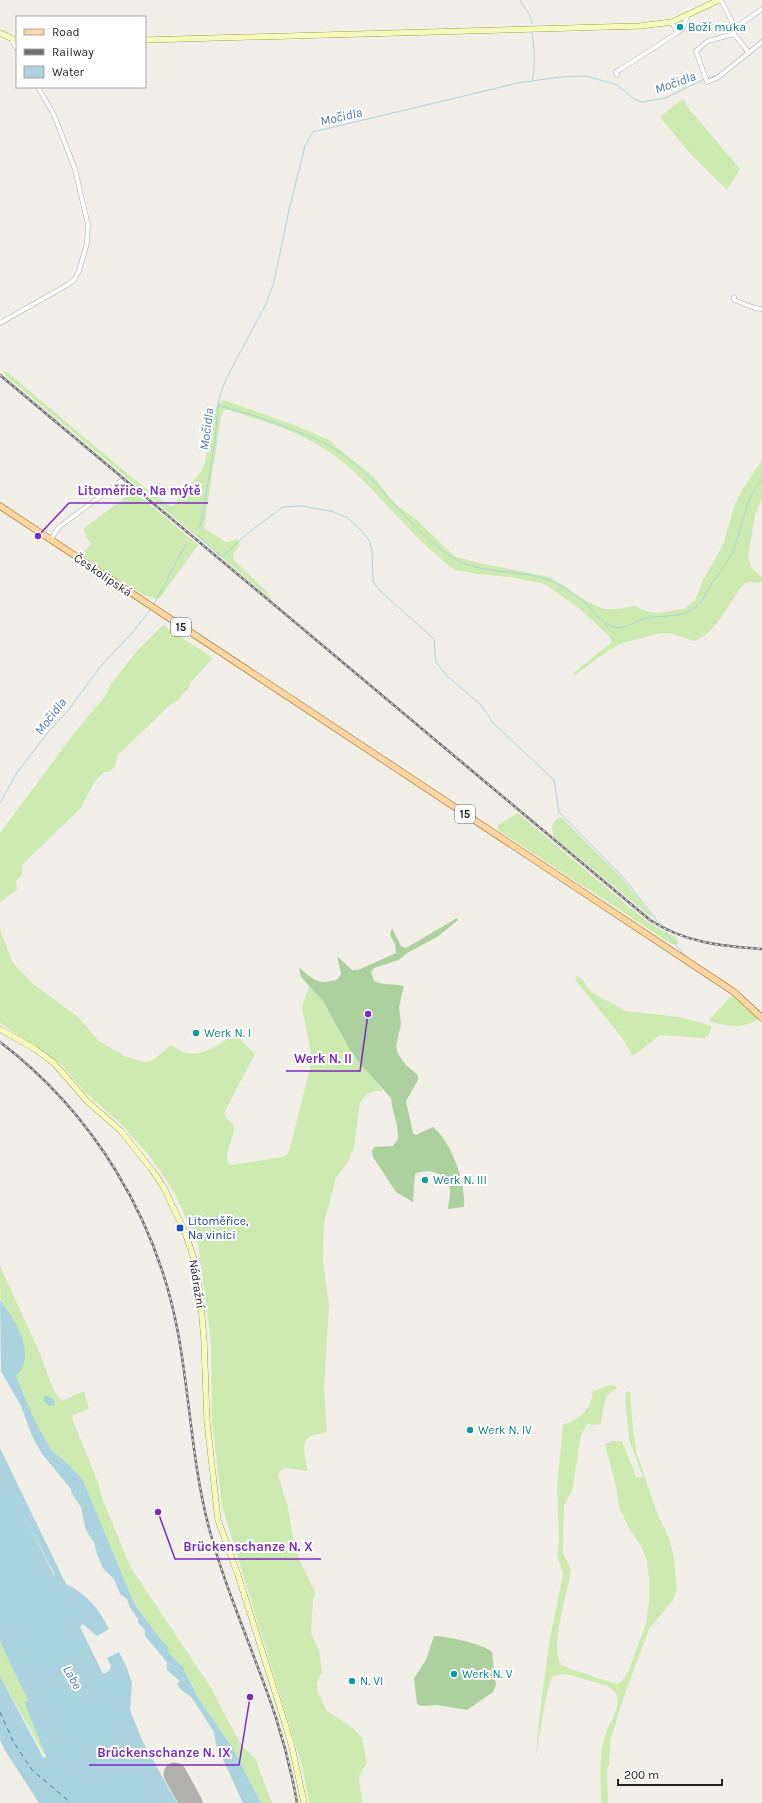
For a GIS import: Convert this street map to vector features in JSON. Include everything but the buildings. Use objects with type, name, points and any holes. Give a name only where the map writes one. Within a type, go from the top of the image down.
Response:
[{"type":"main road","points":[[146,40],[624,26],[672,22],[720,0]]},
{"type":"main road","points":[[0,33],[14,40]]},
{"type":"main road","name":"Českolipská","points":[[0,506],[206,644],[734,992],[751,1006],[762,1018]]},
{"type":"main road","name":"Nádražní","points":[[0,1029],[35,1049],[54,1063],[87,1101],[121,1131],[163,1186],[185,1232],[195,1262],[200,1294],[204,1340],[207,1421],[218,1520],[238,1575],[283,1717],[292,1747],[304,1803]]},
{"type":"street","points":[[720,0],[735,28],[734,34],[749,53]]},
{"type":"street","points":[[735,28],[762,9]]},
{"type":"street","points":[[617,75],[616,72],[683,28],[686,16]]},
{"type":"street","points":[[672,22],[677,33]]},
{"type":"street","points":[[734,34],[708,41],[696,50],[707,82],[717,78],[762,42]]},
{"type":"street","points":[[0,323],[74,280],[79,271],[87,243],[88,225],[75,169],[54,115],[39,88]]},
{"type":"street","points":[[734,297],[734,300],[762,309]]},
{"type":"street","points":[[50,540],[59,527],[121,481]]},
{"type":"green space","points":[[683,99],[690,110],[740,169],[727,190],[689,152],[660,117]]},
{"type":"green space","points":[[2,371],[7,372],[128,474],[168,505],[173,506],[200,473],[205,463],[215,408],[223,400],[292,424],[331,441],[373,476],[394,503],[417,520],[454,556],[474,562],[550,577],[586,601],[604,609],[634,606],[649,612],[657,613],[684,609],[695,600],[703,580],[723,545],[735,504],[742,490],[762,460],[762,499],[755,515],[748,557],[752,569],[762,577],[762,581],[759,583],[745,583],[716,624],[702,638],[694,641],[669,633],[660,633],[623,643],[609,650],[575,675],[572,674],[612,642],[610,637],[580,609],[541,583],[510,577],[455,570],[427,547],[364,481],[323,448],[293,432],[261,420],[225,410],[221,416],[204,528],[226,542],[238,539],[240,545],[234,552],[233,559],[267,592],[272,600],[6,376]]},
{"type":"green space","points":[[134,491],[198,545],[159,599],[143,595],[80,555],[92,544],[86,537],[87,536],[83,529]]},
{"type":"green space","points":[[163,625],[213,658],[191,682],[188,689],[181,695],[180,699],[170,705],[117,756],[115,767],[109,772],[104,772],[95,781],[81,808],[22,866],[22,875],[16,881],[17,890],[0,902],[0,833],[72,736],[106,695],[111,684],[136,652]]},
{"type":"green space","points":[[518,813],[640,916],[656,927],[677,938],[678,944],[671,944],[498,830],[498,825]]},
{"type":"green space","points":[[558,818],[562,818],[620,876],[651,914],[652,918],[554,837],[552,826]]},
{"type":"green space","points":[[457,918],[458,920],[437,937],[407,953],[399,960],[374,968],[371,972],[374,981],[404,986],[399,1007],[401,1024],[396,1046],[398,1054],[406,1065],[418,1075],[418,1080],[406,1101],[413,1133],[416,1135],[433,1127],[440,1134],[452,1153],[463,1187],[464,1207],[448,1209],[450,1195],[449,1184],[442,1176],[437,1173],[426,1171],[415,1174],[413,1202],[396,1192],[373,1157],[372,1151],[374,1147],[393,1146],[398,1139],[391,1098],[363,1067],[348,1047],[323,1001],[301,977],[299,967],[318,981],[326,982],[334,980],[341,974],[337,956],[352,970],[358,970],[396,953],[395,944],[390,935],[392,928],[401,946],[406,948]]},
{"type":"green space","points":[[0,930],[13,963],[33,984],[77,1016],[99,1041],[124,1056],[144,1062],[153,1060],[170,1046],[175,1047],[182,1052],[200,1053],[218,1045],[235,1034],[255,1054],[224,1113],[234,1126],[227,1158],[228,1163],[231,1165],[283,1157],[287,1155],[312,1060],[302,1007],[309,986],[323,1001],[344,1041],[383,1091],[375,1091],[366,1095],[360,1103],[354,1147],[348,1162],[336,1178],[324,1223],[323,1262],[329,1304],[324,1389],[327,1432],[311,1436],[307,1438],[305,1442],[304,1452],[308,1471],[285,1468],[280,1471],[278,1476],[287,1503],[294,1542],[300,1561],[316,1594],[313,1599],[311,1633],[319,1650],[322,1672],[317,1682],[317,1690],[326,1710],[353,1728],[362,1738],[367,1763],[359,1775],[362,1803],[309,1803],[302,1766],[222,1506],[212,1422],[211,1342],[198,1244],[174,1192],[151,1158],[122,1125],[84,1091],[61,1064],[0,1023]]},
{"type":"green space","points":[[577,976],[581,978],[591,992],[626,1011],[679,1017],[712,1026],[708,1036],[704,1038],[660,1035],[633,1056],[620,1035],[576,981],[575,979]]},
{"type":"green space","points":[[732,995],[745,1004],[758,1018],[754,1022],[735,1026],[720,1024],[709,1020]]},
{"type":"green space","points":[[0,1266],[39,1351],[54,1391],[62,1401],[84,1391],[89,1409],[71,1416],[130,1566],[210,1686],[236,1736],[244,1748],[255,1758],[272,1803],[261,1803],[232,1747],[196,1695],[196,1691],[181,1664],[169,1653],[168,1646],[162,1641],[134,1603],[83,1480],[65,1461],[52,1451],[33,1417],[16,1376],[24,1361],[23,1344],[16,1326],[1,1301]]},
{"type":"green space","points":[[610,1385],[616,1386],[617,1388],[606,1396],[601,1423],[597,1425],[587,1424],[581,1435],[572,1491],[564,1505],[563,1553],[571,1569],[558,1635],[557,1648],[559,1659],[563,1666],[617,1684],[621,1682],[628,1672],[646,1624],[649,1600],[647,1560],[641,1546],[629,1528],[619,1507],[616,1487],[605,1444],[612,1441],[622,1441],[636,1477],[643,1477],[629,1439],[625,1396],[626,1392],[630,1391],[633,1431],[637,1454],[657,1513],[669,1538],[674,1557],[677,1590],[673,1600],[649,1629],[622,1702],[611,1738],[609,1764],[607,1770],[608,1803],[601,1803],[600,1767],[603,1741],[618,1702],[617,1696],[613,1689],[602,1684],[566,1674],[552,1677],[546,1697],[536,1758],[539,1718],[549,1644],[563,1574],[557,1555],[559,1540],[557,1487],[563,1425],[584,1413],[590,1404],[593,1391]]},
{"type":"green space","points":[[434,1636],[473,1643],[492,1652],[496,1685],[493,1692],[467,1710],[437,1705],[421,1706],[417,1704],[414,1678],[426,1660]]},
{"type":"green space","points":[[0,1641],[28,1700],[24,1703],[39,1736],[46,1758],[0,1676]]},
{"type":"water","points":[[0,1300],[12,1317],[25,1348],[25,1358],[22,1368],[16,1376],[33,1417],[52,1451],[65,1461],[83,1480],[134,1603],[162,1641],[168,1646],[169,1653],[184,1668],[185,1673],[196,1692],[196,1695],[232,1747],[261,1803],[243,1803],[216,1744],[214,1732],[192,1698],[180,1689],[177,1684],[180,1681],[167,1670],[167,1662],[145,1636],[145,1630],[138,1623],[138,1619],[130,1608],[127,1599],[120,1594],[114,1579],[103,1568],[94,1542],[85,1527],[81,1507],[72,1494],[71,1489],[42,1454],[32,1436],[21,1406],[1,1371]]},
{"type":"water","points":[[44,1396],[48,1396],[54,1400],[55,1405],[49,1406],[44,1401]]},
{"type":"water","name":"Labe","points":[[0,1448],[66,1584],[80,1592],[92,1603],[109,1629],[97,1636],[84,1625],[82,1624],[80,1627],[103,1674],[109,1671],[111,1666],[107,1658],[119,1652],[132,1683],[130,1710],[142,1740],[177,1803],[39,1803],[4,1749],[0,1740],[0,1676],[43,1757],[45,1758],[46,1756],[24,1702],[28,1700],[0,1641]],"holes":[[[24,1515],[55,1575],[54,1575]]]},
{"type":"waterway","points":[[520,0],[530,16],[532,24]]},
{"type":"waterway","points":[[532,32],[534,63],[532,81]]},
{"type":"waterway","name":"Močidla","points":[[199,529],[215,441],[219,398],[226,379],[266,304],[274,282],[289,210],[305,146],[313,132],[518,83],[560,77],[586,76],[617,85],[634,99],[642,102],[665,98],[705,79]]},
{"type":"waterway","name":"Močidla","points":[[708,78],[716,76]]},
{"type":"waterway","points":[[219,406],[270,421],[320,441]]},
{"type":"waterway","points":[[324,443],[355,464],[423,534],[452,557],[468,565],[479,568],[540,577],[551,581],[580,599],[606,623],[617,628],[625,627],[643,619],[678,615],[691,610],[699,604],[731,554],[752,493],[762,479]]},
{"type":"waterway","points":[[197,535],[221,556],[223,556],[248,533],[283,507],[301,506],[331,511],[348,518],[362,531],[370,542],[372,551],[373,581],[380,591],[434,639],[436,662],[447,676],[481,705],[493,723],[554,780],[559,812],[622,876],[659,923],[667,929],[666,933],[685,956]]},
{"type":"waterway","name":"Močidla","points":[[154,604],[186,544]]},
{"type":"waterway","name":"Močidla","points":[[0,803],[16,774],[49,731],[67,712],[100,667],[133,632],[150,610]]},
{"type":"waterway","points":[[742,995],[762,1013]]},
{"type":"ferry route","points":[[0,1712],[13,1741],[32,1770],[71,1803]]},
{"type":"runway","points":[[175,1774],[191,1803]]},
{"type":"railway","points":[[0,375],[650,920],[677,934],[704,942],[718,945],[762,949]]},
{"type":"railway","points":[[0,1042],[33,1070],[64,1101],[92,1135],[116,1171],[137,1209],[154,1249],[168,1290],[178,1333],[186,1381],[195,1455],[203,1504],[209,1528],[232,1599],[276,1718],[288,1760],[297,1803]]},
{"type":"place","name":"Boží muka","points":[[680,27]]},
{"type":"place","name":"Litoměřice, Na mýtě","points":[[38,536]]},
{"type":"place","name":"Werk N. II","points":[[368,1014]]},
{"type":"place","name":"Werk N. I","points":[[196,1033]]},
{"type":"place","name":"Werk N. III","points":[[425,1180]]},
{"type":"place","name":"Litoměřice, Na vinici","points":[[180,1228]]},
{"type":"place","name":"Werk N. IV","points":[[470,1430]]},
{"type":"place","name":"Brückenschanze N. X","points":[[158,1512]]},
{"type":"place","name":"Werk N. V","points":[[454,1674]]},
{"type":"place","name":"N. VI","points":[[352,1681]]},
{"type":"place","name":"Brückenschanze N. IX","points":[[250,1697]]}]
